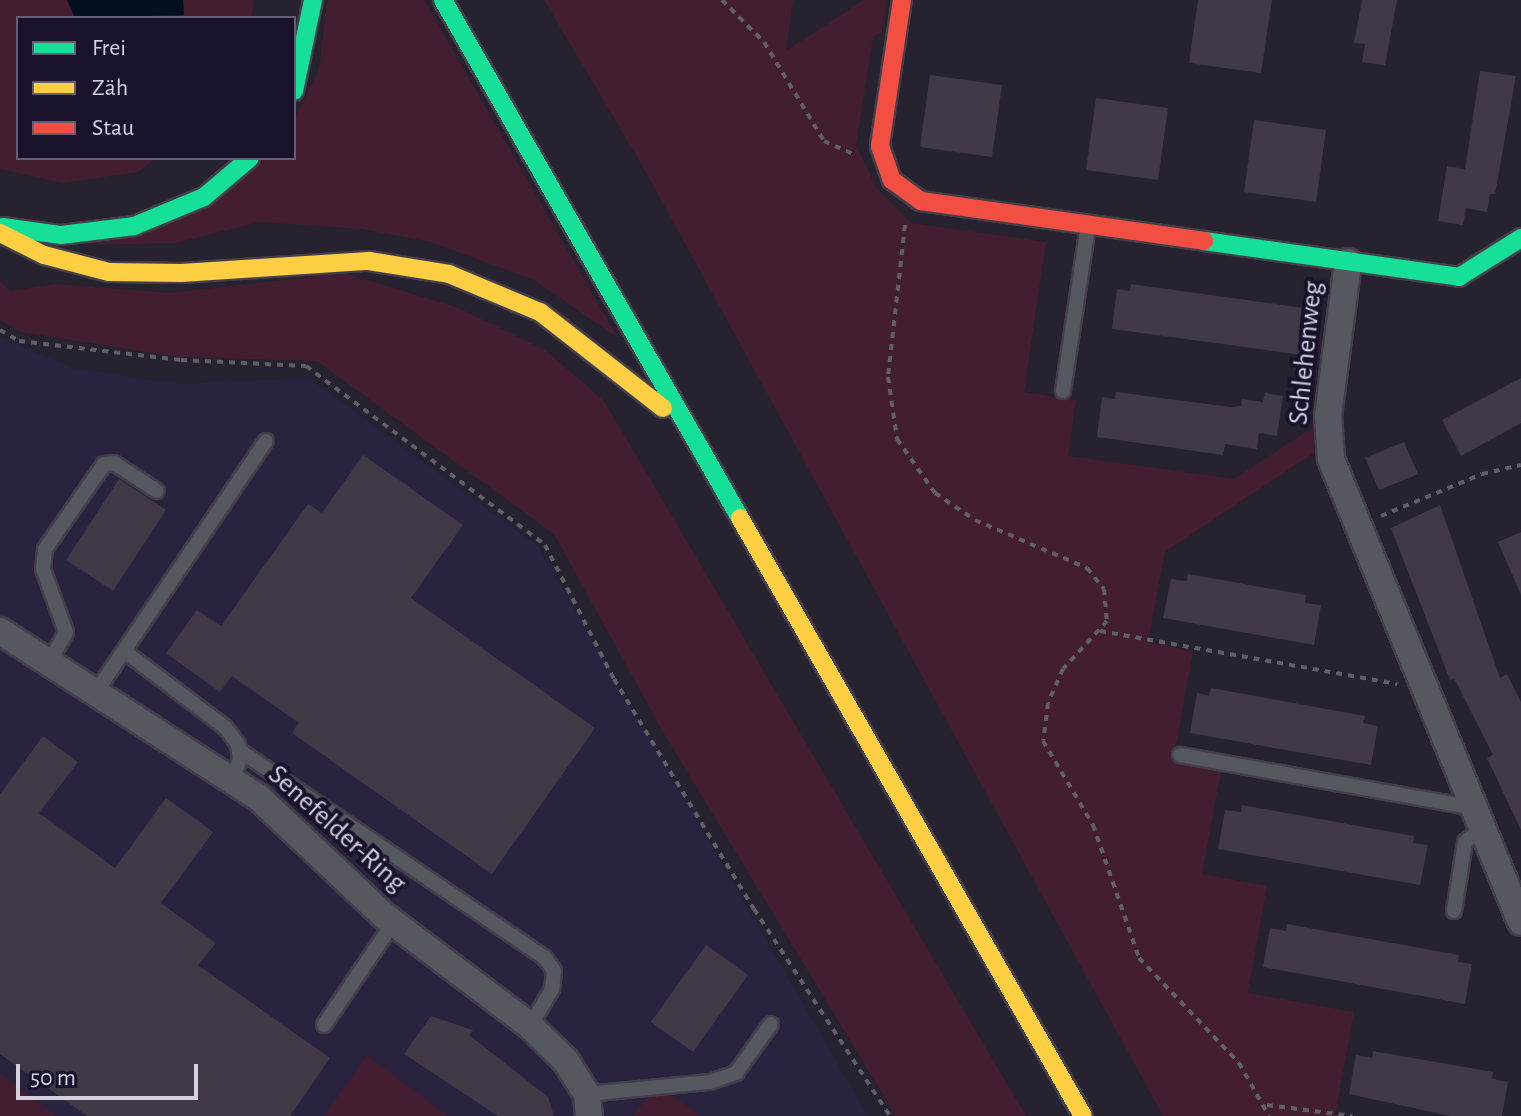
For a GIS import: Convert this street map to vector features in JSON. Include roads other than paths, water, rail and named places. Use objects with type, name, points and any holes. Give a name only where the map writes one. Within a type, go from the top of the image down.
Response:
[{"type":"main road","points":[[296,81],[313,0]]},
{"type":"main road","points":[[443,0],[1083,1116]]},
{"type":"main road","name":"Schlehenweg","points":[[902,0],[881,132],[883,160],[908,194],[934,205],[1348,262]]},
{"type":"main road","points":[[0,227],[61,235],[134,226],[204,197],[248,160]]},
{"type":"main road","points":[[0,233],[44,255],[109,272],[181,273],[328,261],[449,274],[512,298],[566,329],[686,427]]},
{"type":"main road","points":[[1348,262],[1459,277],[1521,238]]},
{"type":"street","name":"Schlehenweg","points":[[1348,262],[1327,426],[1334,470],[1521,922]]},
{"type":"street","name":"Senefelder-Ring","points":[[0,631],[269,807],[317,858],[393,923],[530,1026],[566,1061],[588,1105]]},
{"type":"lane","points":[[1063,391],[1088,226]]},
{"type":"lane","points":[[96,692],[266,441]]},
{"type":"lane","points":[[49,662],[66,632],[43,569],[45,549],[104,464],[114,463],[157,491]]},
{"type":"lane","points":[[124,651],[203,707],[239,750],[266,763],[545,958],[554,971],[552,989],[530,1026]]},
{"type":"lane","points":[[232,781],[239,750]]},
{"type":"lane","points":[[1180,755],[1478,818],[1465,842],[1454,911]]},
{"type":"lane","points":[[324,1025],[393,923]]},
{"type":"lane","points":[[588,1105],[710,1082],[736,1073],[771,1024]]},
{"type":"water","points":[[67,0],[183,0],[184,15],[74,16]]}]
